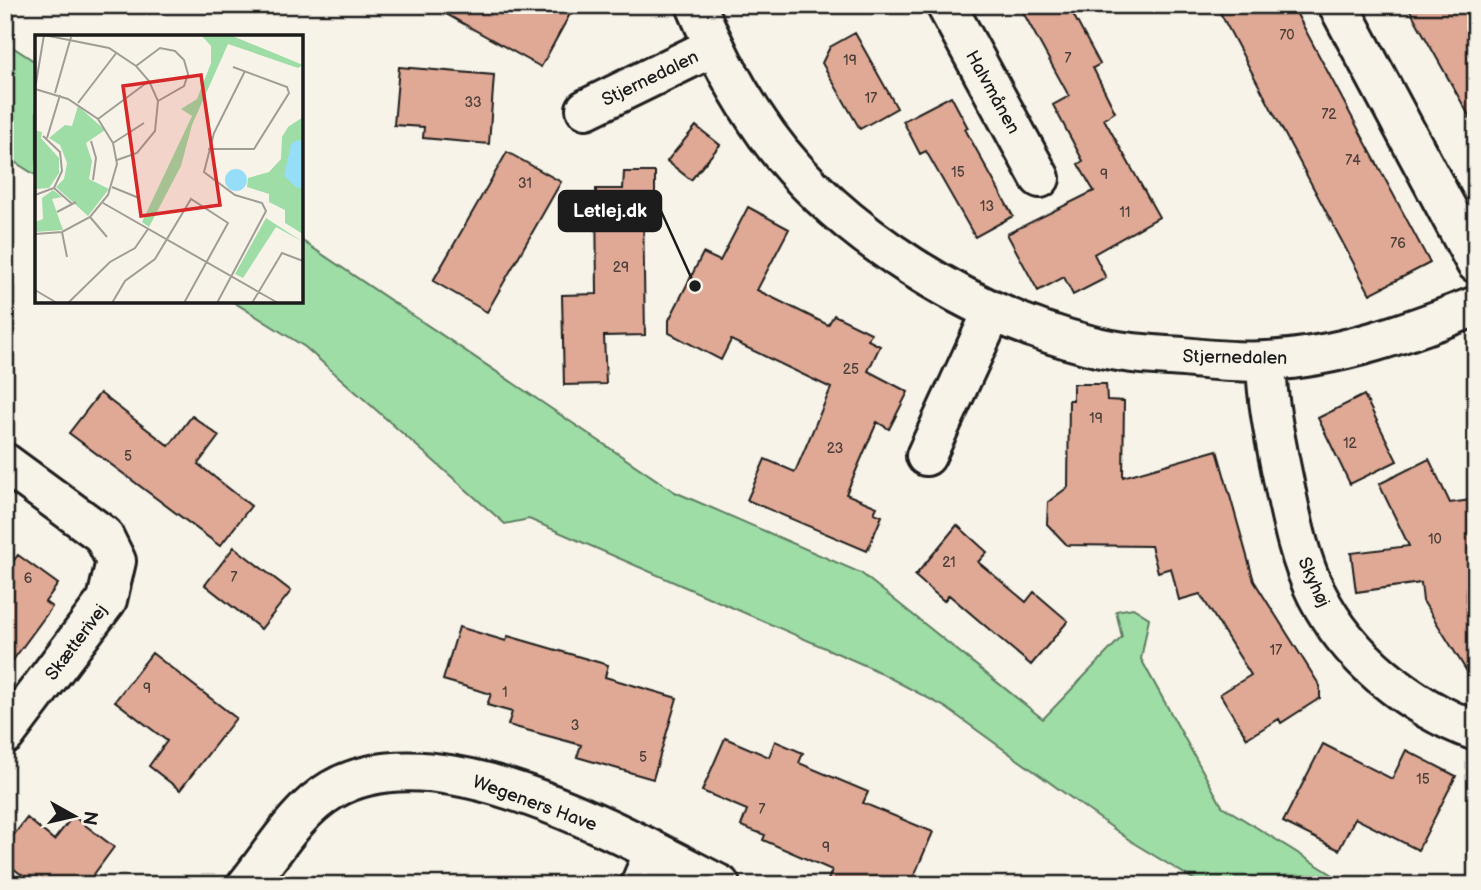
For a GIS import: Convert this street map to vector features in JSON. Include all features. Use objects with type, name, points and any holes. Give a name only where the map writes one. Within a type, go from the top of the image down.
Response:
[{"type":"street","name":"Stjernedalen","points":[[696,5],[713,47],[768,136],[791,163],[836,207],[884,247],[992,313],[1091,346],[1168,356],[1266,362],[1330,352],[1398,336],[1476,306]]},
{"type":"street","name":"Halvmånen","points":[[946,5],[1040,178]]},
{"type":"street","points":[[1338,5],[1476,263]]},
{"type":"street","name":"Stjernedalen","points":[[586,109],[713,47]]},
{"type":"street","points":[[926,456],[992,313]]},
{"type":"street","name":"Skyhøj","points":[[1266,362],[1268,402],[1288,503],[1300,550],[1318,596],[1344,635],[1391,683],[1433,712],[1476,731]]},
{"type":"street","name":"Skætterivej","points":[[5,463],[103,535],[116,561],[107,600],[5,735]]},
{"type":"street","name":"Wegeners Have","points":[[247,885],[316,802],[332,790],[362,777],[394,770],[428,770],[480,782],[530,798],[647,868],[720,885]]},
{"type":"green space","points":[[5,42],[35,62],[35,175],[5,156]]},
{"type":"green space","points":[[303,241],[675,492],[861,573],[1043,719],[1122,637],[1116,611],[1133,608],[1149,618],[1141,659],[1222,806],[1349,885],[1203,885],[1135,844],[945,707],[871,668],[529,519],[505,524],[305,347],[235,303],[303,303]]},
{"type":"building","points":[[430,5],[575,5],[541,67]]},
{"type":"building","points":[[1019,5],[1068,5],[1100,64],[1093,68],[1115,112],[1104,119],[1159,217],[1094,254],[1106,278],[1073,295],[1064,277],[1038,291],[1007,234],[1094,191],[1078,164],[1083,161],[1053,105],[1069,96]]},
{"type":"building","points":[[1216,5],[1292,5],[1430,263],[1370,294]]},
{"type":"building","points":[[1407,5],[1476,5],[1476,128]]},
{"type":"building","points":[[855,33],[897,108],[860,129],[822,63],[830,47]]},
{"type":"building","points":[[399,67],[494,75],[489,144],[423,138],[424,127],[394,125]]},
{"type":"building","points":[[951,96],[968,128],[965,129],[1013,216],[975,237],[926,151],[920,154],[903,121]]},
{"type":"building","points":[[696,126],[720,145],[691,180],[667,161]]},
{"type":"building","points":[[507,152],[561,182],[487,312],[433,281]]},
{"type":"building","points":[[624,172],[655,172],[655,206],[643,207],[645,335],[604,336],[606,384],[564,385],[562,295],[597,294],[596,189],[623,189]]},
{"type":"building","points":[[748,207],[789,229],[757,290],[828,325],[834,315],[871,333],[868,340],[880,346],[868,371],[908,392],[889,429],[877,422],[846,494],[877,507],[874,513],[882,516],[867,551],[747,500],[765,459],[795,472],[831,388],[731,340],[721,360],[669,333],[669,320],[703,253],[720,261]]},
{"type":"building","points":[[1073,384],[1106,384],[1107,400],[1124,401],[1123,477],[1217,450],[1254,581],[1320,686],[1320,698],[1281,723],[1279,719],[1247,738],[1220,694],[1251,675],[1200,594],[1179,600],[1171,568],[1158,572],[1151,546],[1067,545],[1047,524],[1048,502],[1068,487],[1069,400],[1073,400]]},
{"type":"building","points":[[100,393],[169,446],[192,416],[219,436],[198,464],[251,506],[220,546],[69,433]]},
{"type":"building","points":[[1364,395],[1397,461],[1350,484],[1318,418]]},
{"type":"building","points":[[1429,459],[1450,503],[1471,500],[1476,533],[1476,686],[1423,601],[1421,583],[1356,592],[1351,553],[1409,546],[1379,484]]},
{"type":"building","points":[[957,525],[987,552],[978,562],[1026,602],[1034,592],[1068,621],[1031,665],[949,595],[944,601],[915,576]]},
{"type":"building","points":[[234,547],[291,591],[261,629],[205,585]]},
{"type":"building","points":[[18,555],[58,584],[45,602],[52,607],[5,671],[5,572]]},
{"type":"building","points":[[459,627],[506,641],[508,636],[608,665],[605,677],[677,698],[653,779],[577,757],[581,745],[508,725],[512,712],[487,705],[491,694],[443,680]]},
{"type":"building","points":[[152,653],[236,718],[180,790],[149,766],[167,741],[115,701]]},
{"type":"building","points":[[725,738],[769,757],[775,741],[803,753],[799,763],[868,792],[863,803],[933,832],[910,885],[826,885],[832,870],[763,840],[765,835],[741,826],[747,810],[702,791]]},
{"type":"building","points":[[1323,744],[1392,779],[1406,750],[1456,776],[1418,850],[1355,818],[1339,850],[1283,822]]},
{"type":"building","points":[[73,816],[114,847],[86,885],[35,885],[5,862],[5,846],[27,818],[54,840]]},
{"type":"place","name":"Letlej.dk","points":[[695,286]]}]
